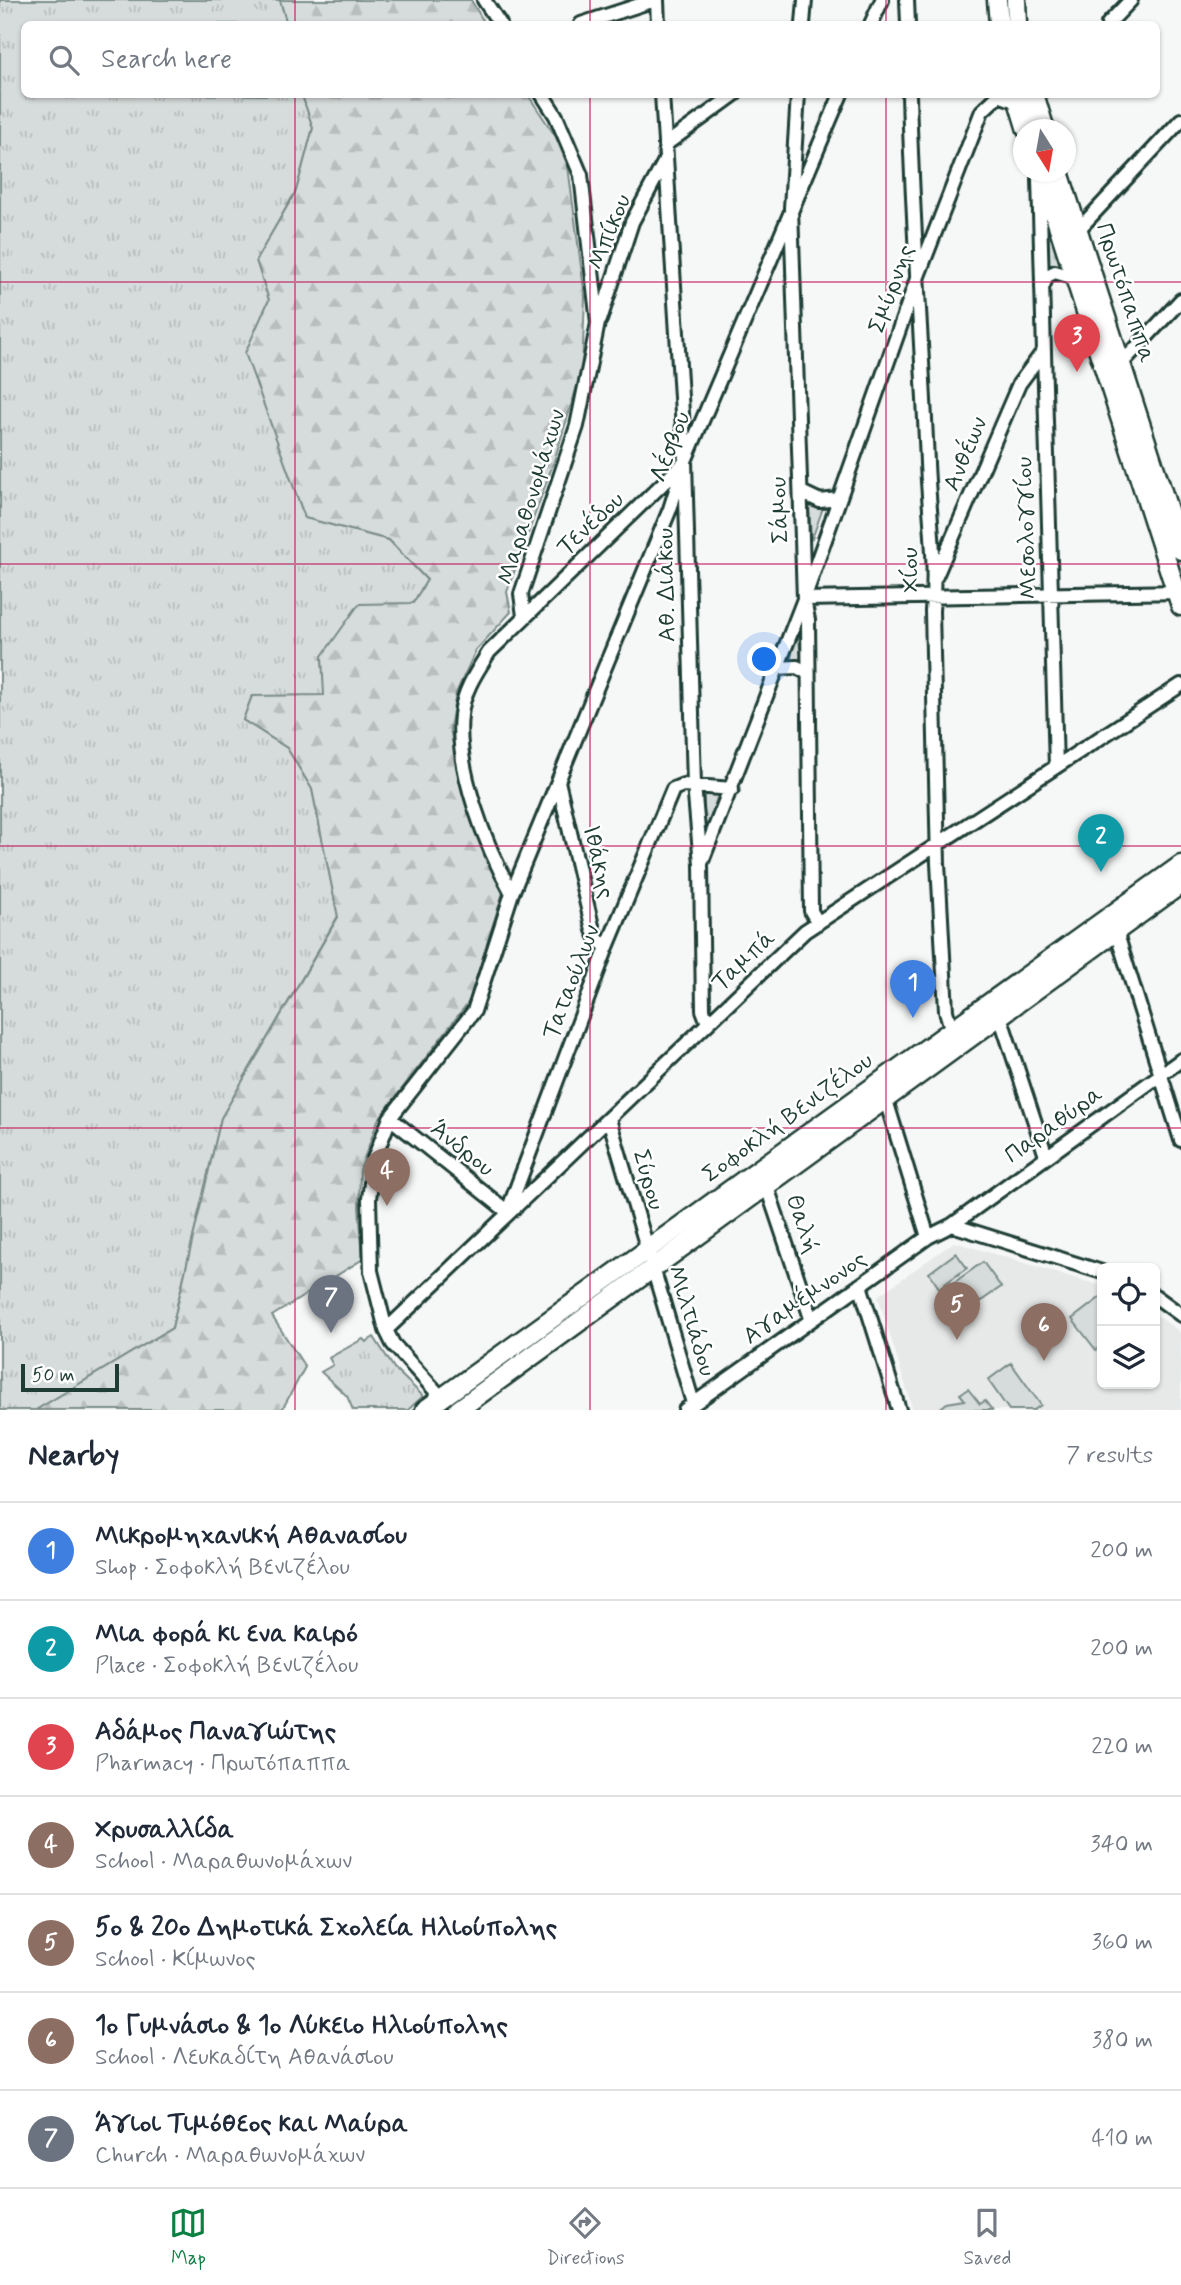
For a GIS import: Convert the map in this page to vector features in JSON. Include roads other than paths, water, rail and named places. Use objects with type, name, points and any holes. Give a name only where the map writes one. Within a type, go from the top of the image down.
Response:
[{"type":"street","points":[[484,0],[498,21]]},
{"type":"street","points":[[590,21],[656,0],[658,21]]},
{"type":"street","points":[[803,21],[805,0]]},
{"type":"street","points":[[872,21],[882,0]]},
{"type":"street","points":[[907,0],[908,21]]},
{"type":"street","points":[[997,0],[999,21]]},
{"type":"street","points":[[1016,0],[1017,21]]},
{"type":"street","points":[[1111,21],[1131,0]]},
{"type":"street","name":"Μαραθονομάχων","points":[[512,893],[500,872],[470,789],[460,739],[461,712],[470,682],[489,652],[524,616],[521,594],[577,426],[598,323],[580,175],[561,127],[544,98]]},
{"type":"street","name":"Αθ. Διάκου","points":[[662,98],[685,461],[694,785],[701,864],[702,1010],[708,1023]]},
{"type":"street","name":"Μπίκου","points":[[598,323],[632,222],[665,152],[730,98]]},
{"type":"street","name":"Σάμου","points":[[798,98],[791,208],[808,673],[811,911],[818,923]]},
{"type":"street","name":"Λέσβου","points":[[386,1331],[372,1280],[369,1199],[374,1160],[390,1118],[474,1011],[512,893],[670,509],[685,461],[839,98]]},
{"type":"street","name":"Χίου","points":[[909,98],[913,230],[918,276],[930,518],[936,576],[934,595],[938,845],[946,1011],[956,1035]]},
{"type":"street","name":"Σμύρνης","points":[[701,864],[804,599],[918,276],[982,111],[992,98]]},
{"type":"street","points":[[1028,119],[1030,98]]},
{"type":"street","points":[[1030,98],[1040,119]]},
{"type":"street","points":[[1078,230],[1181,120]]},
{"type":"street","name":"Μεσολογγίου","points":[[1040,182],[1042,353],[1056,767]]},
{"type":"street","name":"Πρωτόπαππα","points":[[1043,182],[1180,597]]},
{"type":"street","name":"Πρωτόπαππα","points":[[1062,182],[1181,550]]},
{"type":"street","points":[[1042,288],[1047,276],[1055,272],[1075,278]]},
{"type":"street","points":[[1122,363],[1181,300]]},
{"type":"street","name":"Ανθέων","points":[[936,576],[1019,384],[1042,353]]},
{"type":"street","name":"Τενέδου","points":[[524,616],[685,461]]},
{"type":"street","points":[[801,492],[820,501],[838,499]]},
{"type":"street","points":[[804,599],[1050,593],[1180,597]]},
{"type":"street","points":[[776,668],[797,667],[808,673]]},
{"type":"street","name":"Ταμπά","points":[[386,1331],[708,1023],[818,923],[1181,685]]},
{"type":"street","name":"Ιθάκης","points":[[558,781],[593,930],[598,940],[607,947]]},
{"type":"street","points":[[694,785],[732,789]]},
{"type":"street","name":"Ταταούλων","points":[[508,1212],[607,947],[673,789],[694,785]]},
{"type":"street","name":"Σοφοκλή Βενιζέλου","points":[[997,1007],[1181,865]]},
{"type":"street","name":"Σοφοκλή Βενιζέλου","points":[[458,1410],[650,1259],[956,1035],[1116,931],[1181,884]]},
{"type":"street","points":[[1116,931],[1181,1140]]},
{"type":"street","points":[[997,1007],[1046,1156]]},
{"type":"street","name":"Σοφοκλή Βενιζέλου","points":[[425,1410],[766,1184],[885,1097],[956,1035]]},
{"type":"street","name":"Παραθύρα","points":[[953,1225],[1181,1060]]},
{"type":"street","points":[[885,1097],[928,1237]]},
{"type":"street","name":"Άνδρου","points":[[390,1118],[508,1212]]},
{"type":"street","name":"Σύρου","points":[[609,1119],[650,1259]]},
{"type":"street","name":"Θαλή","points":[[766,1184],[811,1318]]},
{"type":"street","points":[[953,1225],[1097,1270]]},
{"type":"street","name":"Αγαμέμνονος","points":[[689,1406],[928,1237],[953,1225]]},
{"type":"street","name":"Μιλτιάδου","points":[[650,1259],[689,1406]]},
{"type":"street","points":[[860,1285],[899,1410]]},
{"type":"street","points":[[1160,1300],[1181,1315]]},
{"type":"street","points":[[386,1331],[393,1344],[442,1398],[458,1410]]},
{"type":"place","name":"Αδάμος Παναγιώτης","points":[[1077,372]]},
{"type":"place","name":"Μια φορά κι ενα καιρό","points":[[1101,872]]},
{"type":"place","name":"Μικρομηχανική Αθανασίου","points":[[913,1018]]},
{"type":"place","name":"Χρυσαλλίδα","points":[[387,1206]]},
{"type":"place","name":"Άγιοι Τιμόθεος και Μαύρα","points":[[331,1333]]},
{"type":"place","name":"5ο & 20ο Δημοτικά Σχολεία Ηλιούπολης","points":[[957,1340]]},
{"type":"place","name":"1ο Γυμνάσιο & 1ο Λύκειο Ηλιούπολης","points":[[1044,1361]]}]
